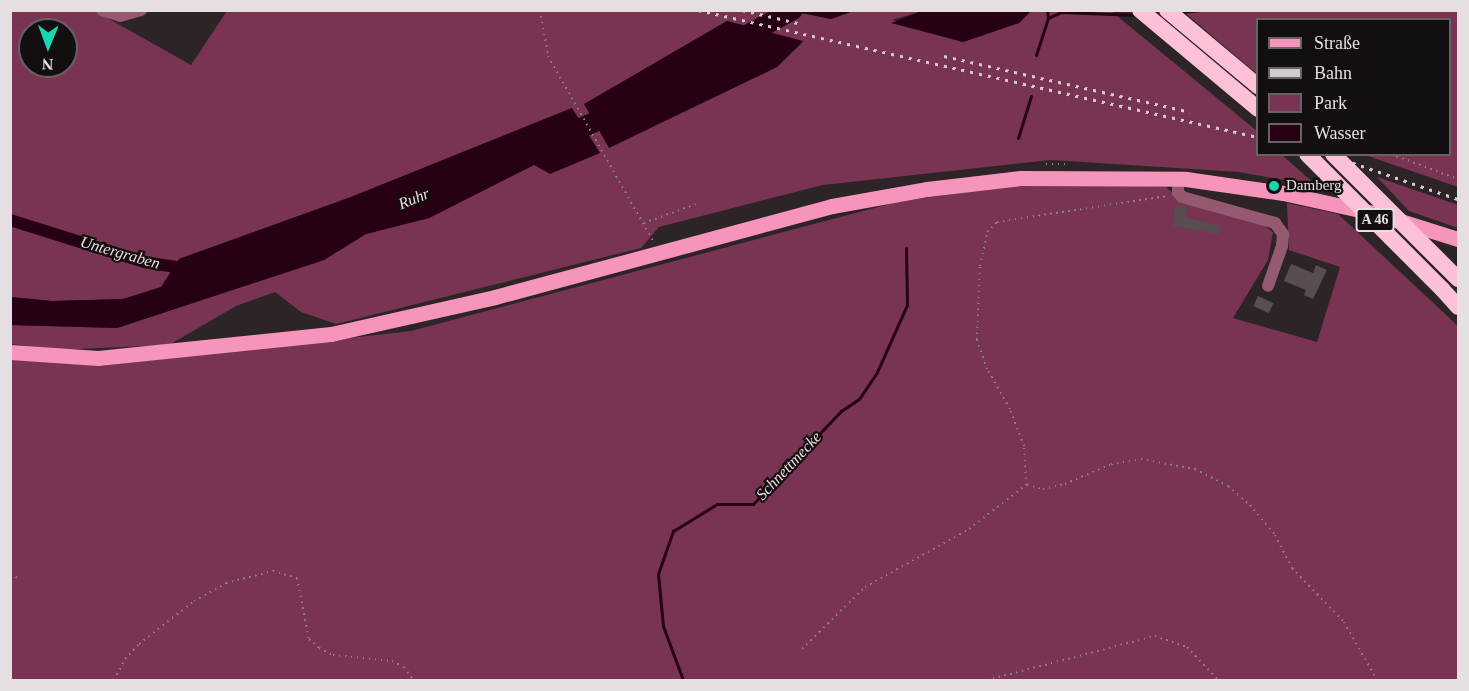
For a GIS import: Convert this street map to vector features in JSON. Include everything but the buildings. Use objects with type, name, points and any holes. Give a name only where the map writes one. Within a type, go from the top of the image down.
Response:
[{"type":"highway","points":[[1140,10],[1256,109]]},
{"type":"highway","points":[[1167,10],[1256,85]]},
{"type":"highway","name":"A 46","points":[[1309,156],[1458,307]]},
{"type":"highway","name":"A 46","points":[[1335,156],[1458,279]]},
{"type":"main road","points":[[10,352],[98,358],[293,340],[422,315],[745,227],[901,193],[1057,175],[1294,196],[1378,214],[1458,239]]},
{"type":"lane","points":[[104,11],[120,16],[141,10]]},
{"type":"lane","points":[[1179,186],[1275,223],[1282,234],[1282,246],[1268,286]]},
{"type":"path","points":[[540,10],[549,56],[653,240]]},
{"type":"path","points":[[1396,156],[1458,179]]},
{"type":"path","points":[[1026,485],[1024,446],[1010,409],[987,369],[977,340],[980,267],[987,232],[997,222],[1179,186]]},
{"type":"path","points":[[644,223],[696,204]]},
{"type":"path","points":[[1026,485],[1043,489],[1065,484],[1111,464],[1141,459],[1195,469],[1227,486],[1250,505],[1275,535],[1292,568],[1344,622],[1377,681]]},
{"type":"path","points":[[802,649],[865,586],[969,529],[1026,485]]},
{"type":"path","points":[[114,681],[125,659],[139,644],[194,601],[226,584],[273,571],[297,578],[309,639],[319,648],[333,655],[392,661],[404,667],[413,681]]},
{"type":"path","points":[[10,575],[19,578]]},
{"type":"path","points":[[987,681],[1155,636],[1166,636],[1187,646],[1202,659],[1218,681]]},
{"type":"green space","points":[[791,10],[831,19],[853,11],[925,10],[892,20],[963,42],[1019,23],[1031,11],[1111,11],[1256,130],[1256,156],[1283,156],[1317,186],[1239,172],[1051,160],[823,185],[659,227],[641,248],[336,324],[301,312],[275,292],[236,306],[169,345],[55,350],[11,344],[11,325],[117,328],[324,260],[366,234],[429,218],[534,165],[572,108],[351,197],[179,259],[162,287],[123,299],[52,301],[11,297],[11,11],[95,11],[191,65],[227,11]],"holes":[[[727,21],[803,42],[777,67],[609,147],[585,104]]]},
{"type":"green space","points":[[1183,11],[1458,11],[1458,187],[1368,156],[1451,156],[1451,18],[1256,18],[1256,73]]},
{"type":"green space","points":[[1377,177],[1458,205],[1458,228],[1409,211]]},
{"type":"green space","points":[[1046,180],[1166,187],[1179,198],[1254,219],[1273,232],[1268,260],[1233,318],[1317,342],[1340,267],[1289,250],[1287,203],[1338,214],[1458,326],[1458,680],[11,680],[10,359],[100,366],[411,331],[897,202]]},
{"type":"water","points":[[925,10],[1031,11],[1019,23],[963,42],[891,23]]},
{"type":"water","points":[[791,11],[853,11],[831,19]]},
{"type":"water","points":[[727,21],[803,41],[777,67],[609,148],[584,104]]},
{"type":"water","points":[[572,108],[600,153],[550,174],[534,165],[429,218],[366,234],[324,260],[117,328],[11,325],[11,297],[52,301],[123,299],[161,287],[179,259],[351,197]]},
{"type":"waterway","name":"Ruhr","points":[[734,42],[793,10]]},
{"type":"waterway","points":[[1036,55],[1048,18],[1047,10]]},
{"type":"waterway","points":[[1180,12],[1200,10]]},
{"type":"waterway","points":[[1048,18],[1061,12],[1138,15]]},
{"type":"waterway","points":[[1018,138],[1031,96]]},
{"type":"waterway","name":"Ruhr","points":[[561,137],[619,111]]},
{"type":"waterway","name":"Untergraben","points":[[10,220],[144,262],[188,269]]},
{"type":"waterway","name":"Schnettmecke","points":[[683,680],[663,626],[658,574],[673,531],[717,504],[753,504],[841,411],[859,399],[877,372],[907,305],[906,248]]},
{"type":"railway","points":[[698,10],[1256,137]]},
{"type":"railway","points":[[742,10],[798,23]]},
{"type":"railway","points":[[944,56],[1190,112]]},
{"type":"railway","points":[[1333,156],[1458,199]]},
{"type":"place","name":"Damberg","points":[[1274,186]]}]
